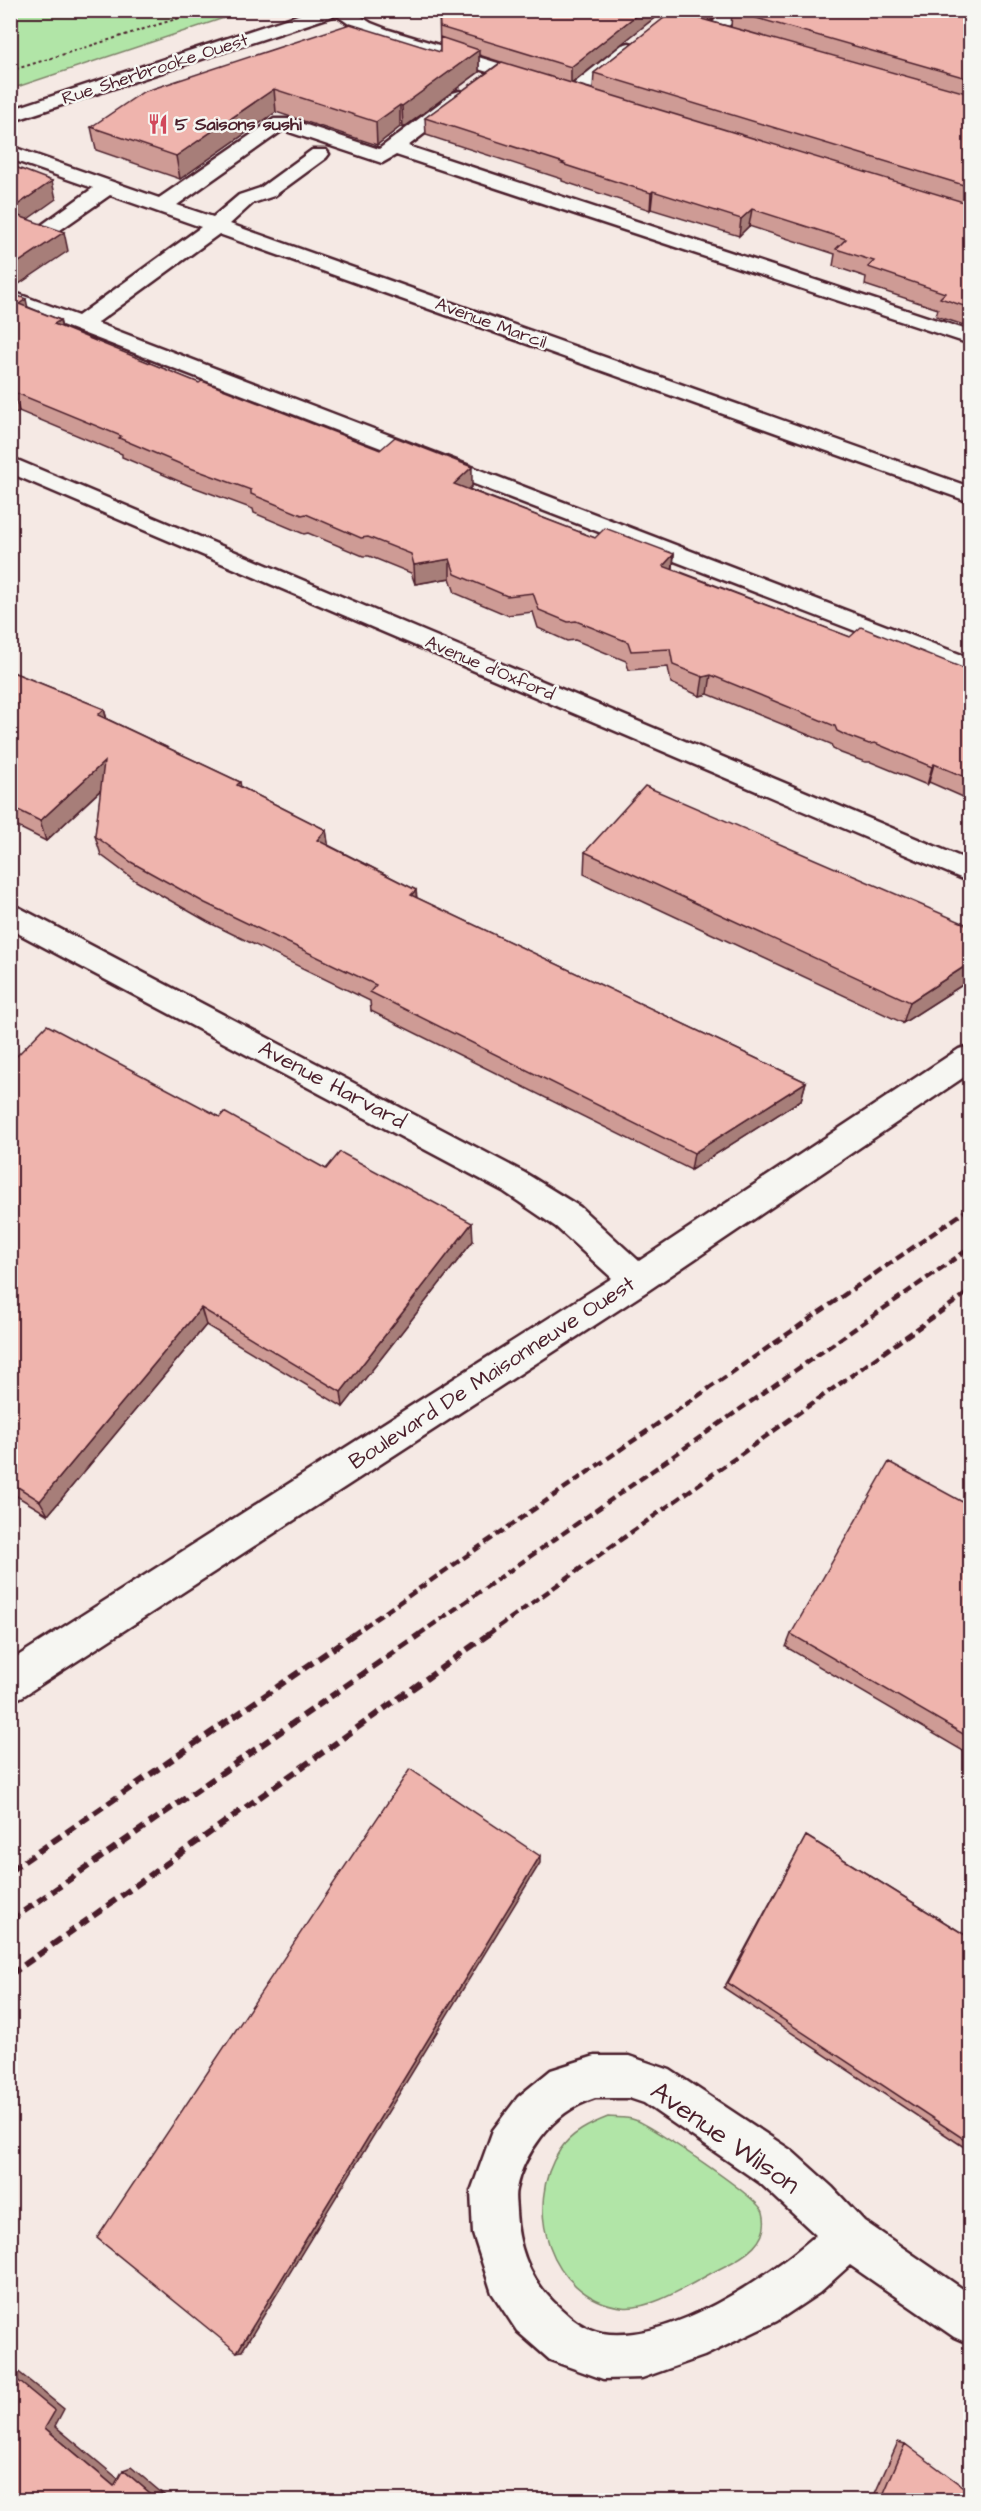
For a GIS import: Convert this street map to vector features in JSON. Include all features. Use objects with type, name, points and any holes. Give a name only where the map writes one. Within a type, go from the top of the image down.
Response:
[{"type":"street","name":"Rue Sherbrooke Ouest","points":[[10,116],[333,10]]},
{"type":"street","points":[[339,10],[375,31],[596,100]]},
{"type":"street","points":[[712,31],[738,10]]},
{"type":"street","points":[[690,24],[735,37]]},
{"type":"street","points":[[574,93],[641,40]]},
{"type":"street","points":[[162,206],[281,123],[382,157],[498,69]]},
{"type":"street","points":[[393,148],[970,338]]},
{"type":"street","name":"Avenue Marcil","points":[[10,152],[970,495]]},
{"type":"street","points":[[82,323],[218,226],[227,213],[246,199],[267,192],[320,154]]},
{"type":"street","points":[[43,233],[108,187]]},
{"type":"street","points":[[10,297],[970,667]]},
{"type":"street","name":"Avenue d'Oxford","points":[[10,464],[970,872]]},
{"type":"street","name":"Avenue Harvard","points":[[10,916],[514,1182],[568,1217],[637,1280]]},
{"type":"street","name":"Boulevard De Maisonneuve Ouest","points":[[10,1683],[637,1280],[970,1058]]},
{"type":"street","name":"Avenue Wilson","points":[[848,2236],[803,2277],[761,2305],[698,2335],[642,2355],[603,2356],[566,2344],[533,2316],[508,2277],[495,2234],[493,2191],[508,2145],[533,2112],[567,2085],[595,2077],[629,2077],[655,2085],[776,2166],[848,2236],[970,2321]]},
{"type":"path","points":[[10,72],[181,18]]},
{"type":"green space","points":[[11,10],[245,10],[245,11],[11,89]]},
{"type":"green space","points":[[608,2117],[632,2119],[646,2125],[704,2163],[757,2204],[763,2212],[764,2223],[763,2232],[754,2247],[738,2259],[686,2287],[645,2305],[621,2307],[596,2300],[576,2286],[560,2268],[550,2246],[544,2222],[544,2197],[549,2172],[564,2144],[581,2130]]},
{"type":"building","points":[[439,10],[643,10],[571,67],[440,27]]},
{"type":"building","points":[[970,10],[970,79],[732,11]]},
{"type":"building","points":[[673,11],[970,94],[970,187],[594,73]]},
{"type":"building","points":[[350,24],[440,52],[440,37],[479,50],[376,122],[274,89],[176,156],[91,127],[143,92]]},
{"type":"building","points":[[502,62],[970,204],[970,308],[940,298],[945,293],[868,267],[874,261],[836,249],[846,239],[752,209],[741,219],[653,191],[651,193],[425,118]]},
{"type":"building","points":[[10,165],[52,181],[10,210]]},
{"type":"building","points":[[10,213],[64,232],[10,268]]},
{"type":"building","points":[[10,293],[26,299],[19,304],[60,320],[54,324],[199,383],[202,381],[380,450],[395,437],[472,467],[454,484],[595,538],[605,528],[674,554],[663,566],[850,637],[861,627],[970,671],[970,779],[934,764],[932,767],[875,743],[869,744],[845,735],[837,731],[835,726],[711,675],[703,677],[673,665],[670,649],[631,651],[628,642],[576,621],[568,622],[539,610],[533,593],[507,596],[455,574],[450,559],[414,565],[411,554],[368,537],[361,538],[306,514],[302,515],[251,494],[251,490],[185,466],[119,438],[121,436],[14,392],[10,395]]},
{"type":"building","points":[[10,671],[104,709],[98,715],[240,782],[237,785],[326,830],[317,840],[416,890],[411,895],[806,1082],[694,1153],[370,992],[376,985],[205,903],[131,862],[95,836],[104,762],[40,821],[10,806]]},
{"type":"building","points":[[645,786],[970,926],[970,963],[910,1002],[585,852]]},
{"type":"building","points":[[47,1025],[220,1117],[224,1112],[326,1169],[340,1152],[472,1223],[341,1392],[201,1308],[40,1501],[10,1482],[10,1063]]},
{"type":"building","points":[[889,1462],[970,1506],[970,1738],[791,1634]]},
{"type":"building","points":[[410,1769],[540,1856],[237,2352],[97,2238]]},
{"type":"building","points":[[806,1836],[970,1938],[970,2143],[728,1983]]},
{"type":"building","points":[[10,2374],[55,2411],[45,2428],[114,2486],[123,2470],[158,2500],[10,2500]]},
{"type":"building","points":[[905,2444],[970,2492],[970,2500],[881,2500]]},
{"type":"railway","points":[[352,1635],[970,1208]]},
{"type":"railway","points":[[418,1635],[970,1248]]},
{"type":"railway","points":[[487,1635],[970,1291]]},
{"type":"railway","points":[[10,1871],[354,1634]]},
{"type":"railway","points":[[10,1921],[420,1634]]},
{"type":"railway","points":[[10,1975],[489,1634]]},
{"type":"place","name":"5 Saisons sushi","points":[[158,124]]}]
